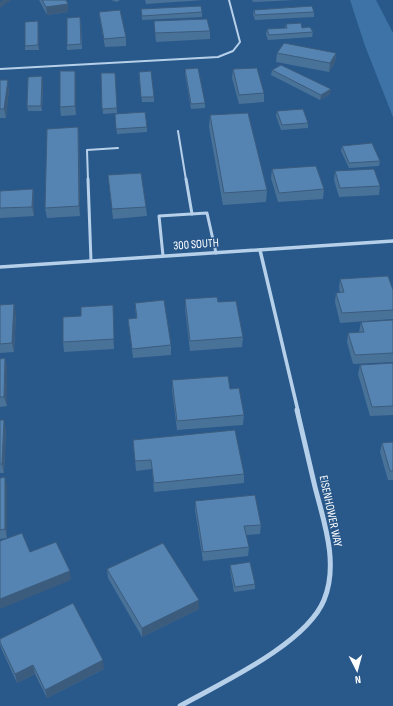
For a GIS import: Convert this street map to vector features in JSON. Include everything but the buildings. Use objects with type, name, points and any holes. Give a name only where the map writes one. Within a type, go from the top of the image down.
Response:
[{"type":"street","name":"300 SOUTH","points":[[0,267],[393,240]]},
{"type":"street","name":"EISENHOWER WAY","points":[[180,706],[275,651],[298,634],[313,618],[324,602],[329,583],[330,562],[324,523],[260,250]]},
{"type":"lane","points":[[0,70],[202,59],[222,56],[233,51],[240,42],[229,0]]},
{"type":"lane","points":[[178,131],[192,214]]},
{"type":"lane","points":[[91,261],[87,150],[118,148]]},
{"type":"lane","points":[[163,256],[158,216],[207,213],[216,253]]},
{"type":"shaded area","points":[[350,0],[376,0],[393,33],[393,117],[365,46]]}]
